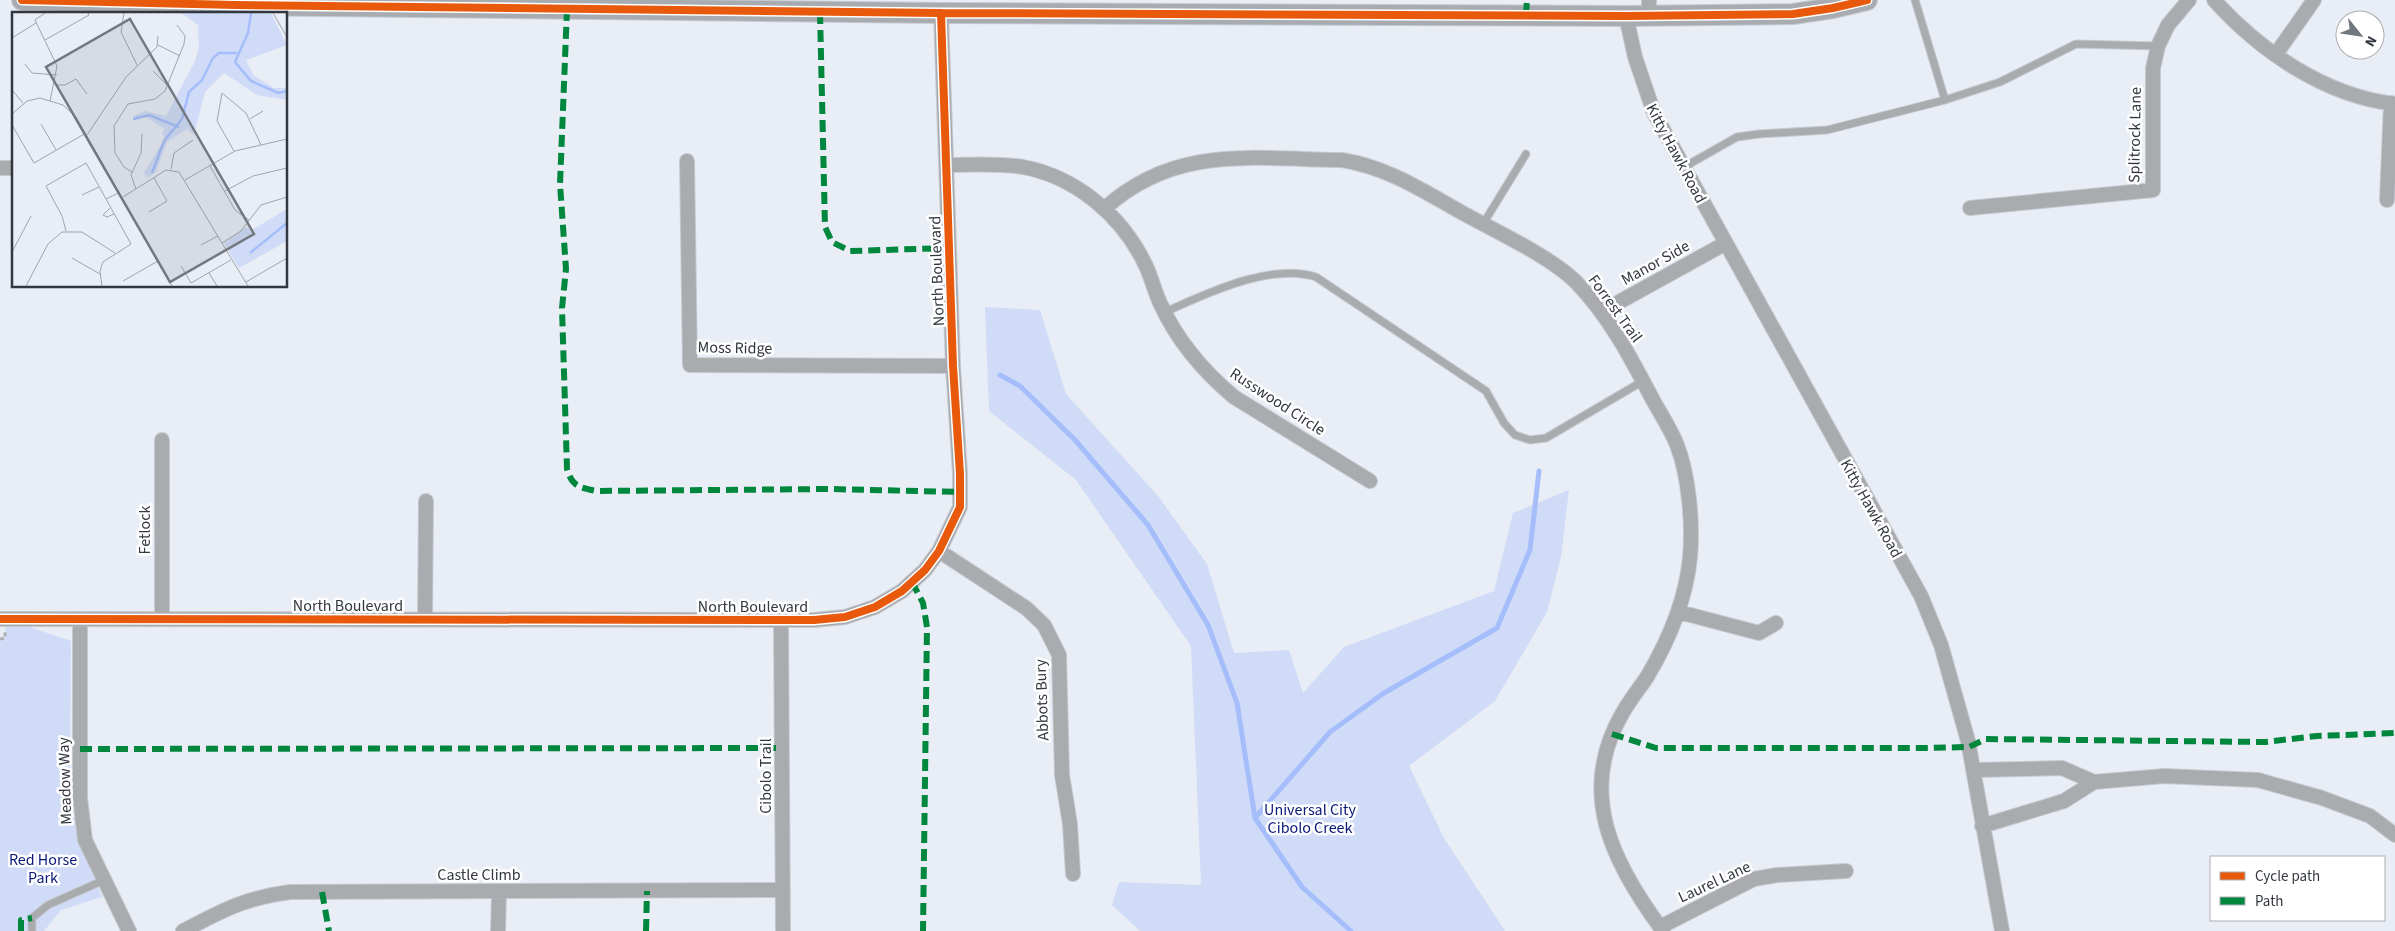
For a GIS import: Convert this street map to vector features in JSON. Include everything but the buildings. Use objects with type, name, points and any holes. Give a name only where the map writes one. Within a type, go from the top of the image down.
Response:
[{"type":"street","points":[[22,0],[941,13],[1000,7],[1626,16],[1649,8],[1793,14],[1833,8],[1867,0]]},
{"type":"street","name":"Splitrock Lane","points":[[1970,208],[2153,190],[2152,68],[2158,46],[2168,25],[2190,0]]},
{"type":"street","points":[[2214,0],[2235,23],[2276,54],[2324,84],[2352,94],[2393,104],[2387,200]]},
{"type":"street","points":[[2276,54],[2314,0]]},
{"type":"street","name":"North Boulevard","points":[[0,619],[781,620],[845,617],[875,607],[902,591],[925,570],[939,551],[948,537],[960,507],[960,474],[953,366],[941,13]]},
{"type":"street","name":"Kitty Hawk Road","points":[[1626,16],[1635,57],[1654,113],[1921,596],[1941,645],[1968,741],[2002,931]]},
{"type":"street","name":"Forrest Trail","points":[[1104,209],[1117,197],[1149,177],[1184,164],[1222,158],[1342,160],[1378,168],[1395,175],[1550,262],[1575,281],[1601,312],[1625,347],[1678,447],[1692,512],[1690,559],[1679,612],[1671,632],[1646,678],[1615,728],[1609,744],[1602,777],[1603,810],[1610,843],[1624,874],[1662,929]]},
{"type":"street","name":"Moss Ridge","points":[[687,161],[690,365],[953,366]]},
{"type":"street","points":[[946,165],[1006,165],[1040,171],[1071,184],[1104,209]]},
{"type":"street","name":"Russwood Circle","points":[[1104,209],[1128,237],[1146,266],[1165,312],[1184,346],[1216,382],[1234,397],[1370,481]]},
{"type":"street","name":"Manor Side","points":[[1601,312],[1726,243]]},
{"type":"street","name":"Fetlock","points":[[162,440],[162,619]]},
{"type":"street","points":[[424,619],[426,501]]},
{"type":"street","name":"Abbots Bury","points":[[939,551],[1026,608],[1044,625],[1059,655],[1062,775],[1070,824],[1074,874]]},
{"type":"street","points":[[1679,612],[1759,633],[1776,623]]},
{"type":"street","name":"Meadow Way","points":[[80,620],[80,798],[85,840],[129,931]]},
{"type":"street","name":"Cibolo Trail","points":[[781,620],[783,931]]},
{"type":"street","points":[[1973,770],[2062,768],[2094,782]]},
{"type":"street","points":[[1982,826],[2064,801],[2094,782],[2164,776],[2258,780],[2322,798],[2370,816],[2395,835]]},
{"type":"street","name":"Laurel Lane","points":[[1662,929],[1754,879],[1777,875],[1846,871]]},
{"type":"street","name":"Castle Climb","points":[[183,931],[230,906],[259,896],[290,892],[783,890]]},
{"type":"street","points":[[498,931],[499,892]]},
{"type":"lane","points":[[1915,0],[1945,100]]},
{"type":"lane","points":[[1684,167],[1737,137],[1826,130],[1945,100],[2000,82],[2076,44],[2158,46]]},
{"type":"lane","points":[[1483,224],[1526,154]]},
{"type":"lane","points":[[1165,312],[1241,281],[1288,274],[1304,274],[1316,278],[1486,391],[1504,423],[1515,436],[1530,440],[1546,438],[1643,381]]},
{"type":"lane","points":[[32,931],[32,918],[48,905],[104,880]]},
{"type":"green space","name":"Universal City Cibolo Creek","points":[[985,307],[1040,310],[1066,394],[1158,496],[1207,564],[1234,653],[1289,650],[1303,693],[1344,647],[1494,591],[1513,513],[1569,490],[1561,557],[1547,612],[1495,701],[1409,766],[1444,838],[1505,931],[1140,931],[1112,905],[1119,882],[1201,885],[1191,646],[1076,480],[989,411]]},
{"type":"green space","name":"Red Horse Park","points":[[6,619],[71,641],[70,786],[76,831],[102,897],[61,910],[44,931],[0,931],[0,638],[5,638]]},
{"type":"waterway","points":[[1000,375],[1020,386],[1075,440],[1148,525],[1208,625],[1237,703],[1255,818],[1302,887],[1351,931]]},
{"type":"waterway","points":[[1255,818],[1330,732],[1384,693],[1497,628],[1530,550],[1539,471]]},
{"type":"marked path","points":[[1526,15],[1527,0]]},
{"type":"marked path","points":[[567,9],[560,184],[566,269],[562,308],[567,469],[571,479],[580,487],[596,491],[829,489],[960,492]]},
{"type":"marked path","points":[[820,12],[825,227],[832,242],[850,251],[949,248]]},
{"type":"marked path","points":[[912,582],[923,603],[927,627],[923,931]]},
{"type":"marked path","points":[[1612,734],[1656,748],[1926,748],[1969,747],[1986,739],[2265,742],[2317,736],[2395,733]]},
{"type":"marked path","points":[[80,749],[782,748]]},
{"type":"marked path","points":[[646,931],[647,891]]},
{"type":"marked path","points":[[322,892],[329,931]]},
{"type":"marked path","points":[[21,931],[21,920],[32,918]]},
{"type":"cycle path","points":[[22,0],[236,5],[941,13],[1626,16],[1793,14],[1833,8],[1867,0]]},
{"type":"cycle path","points":[[0,619],[814,620],[845,617],[875,607],[902,591],[925,570],[939,551],[960,507],[960,474],[953,366],[941,13]]}]
